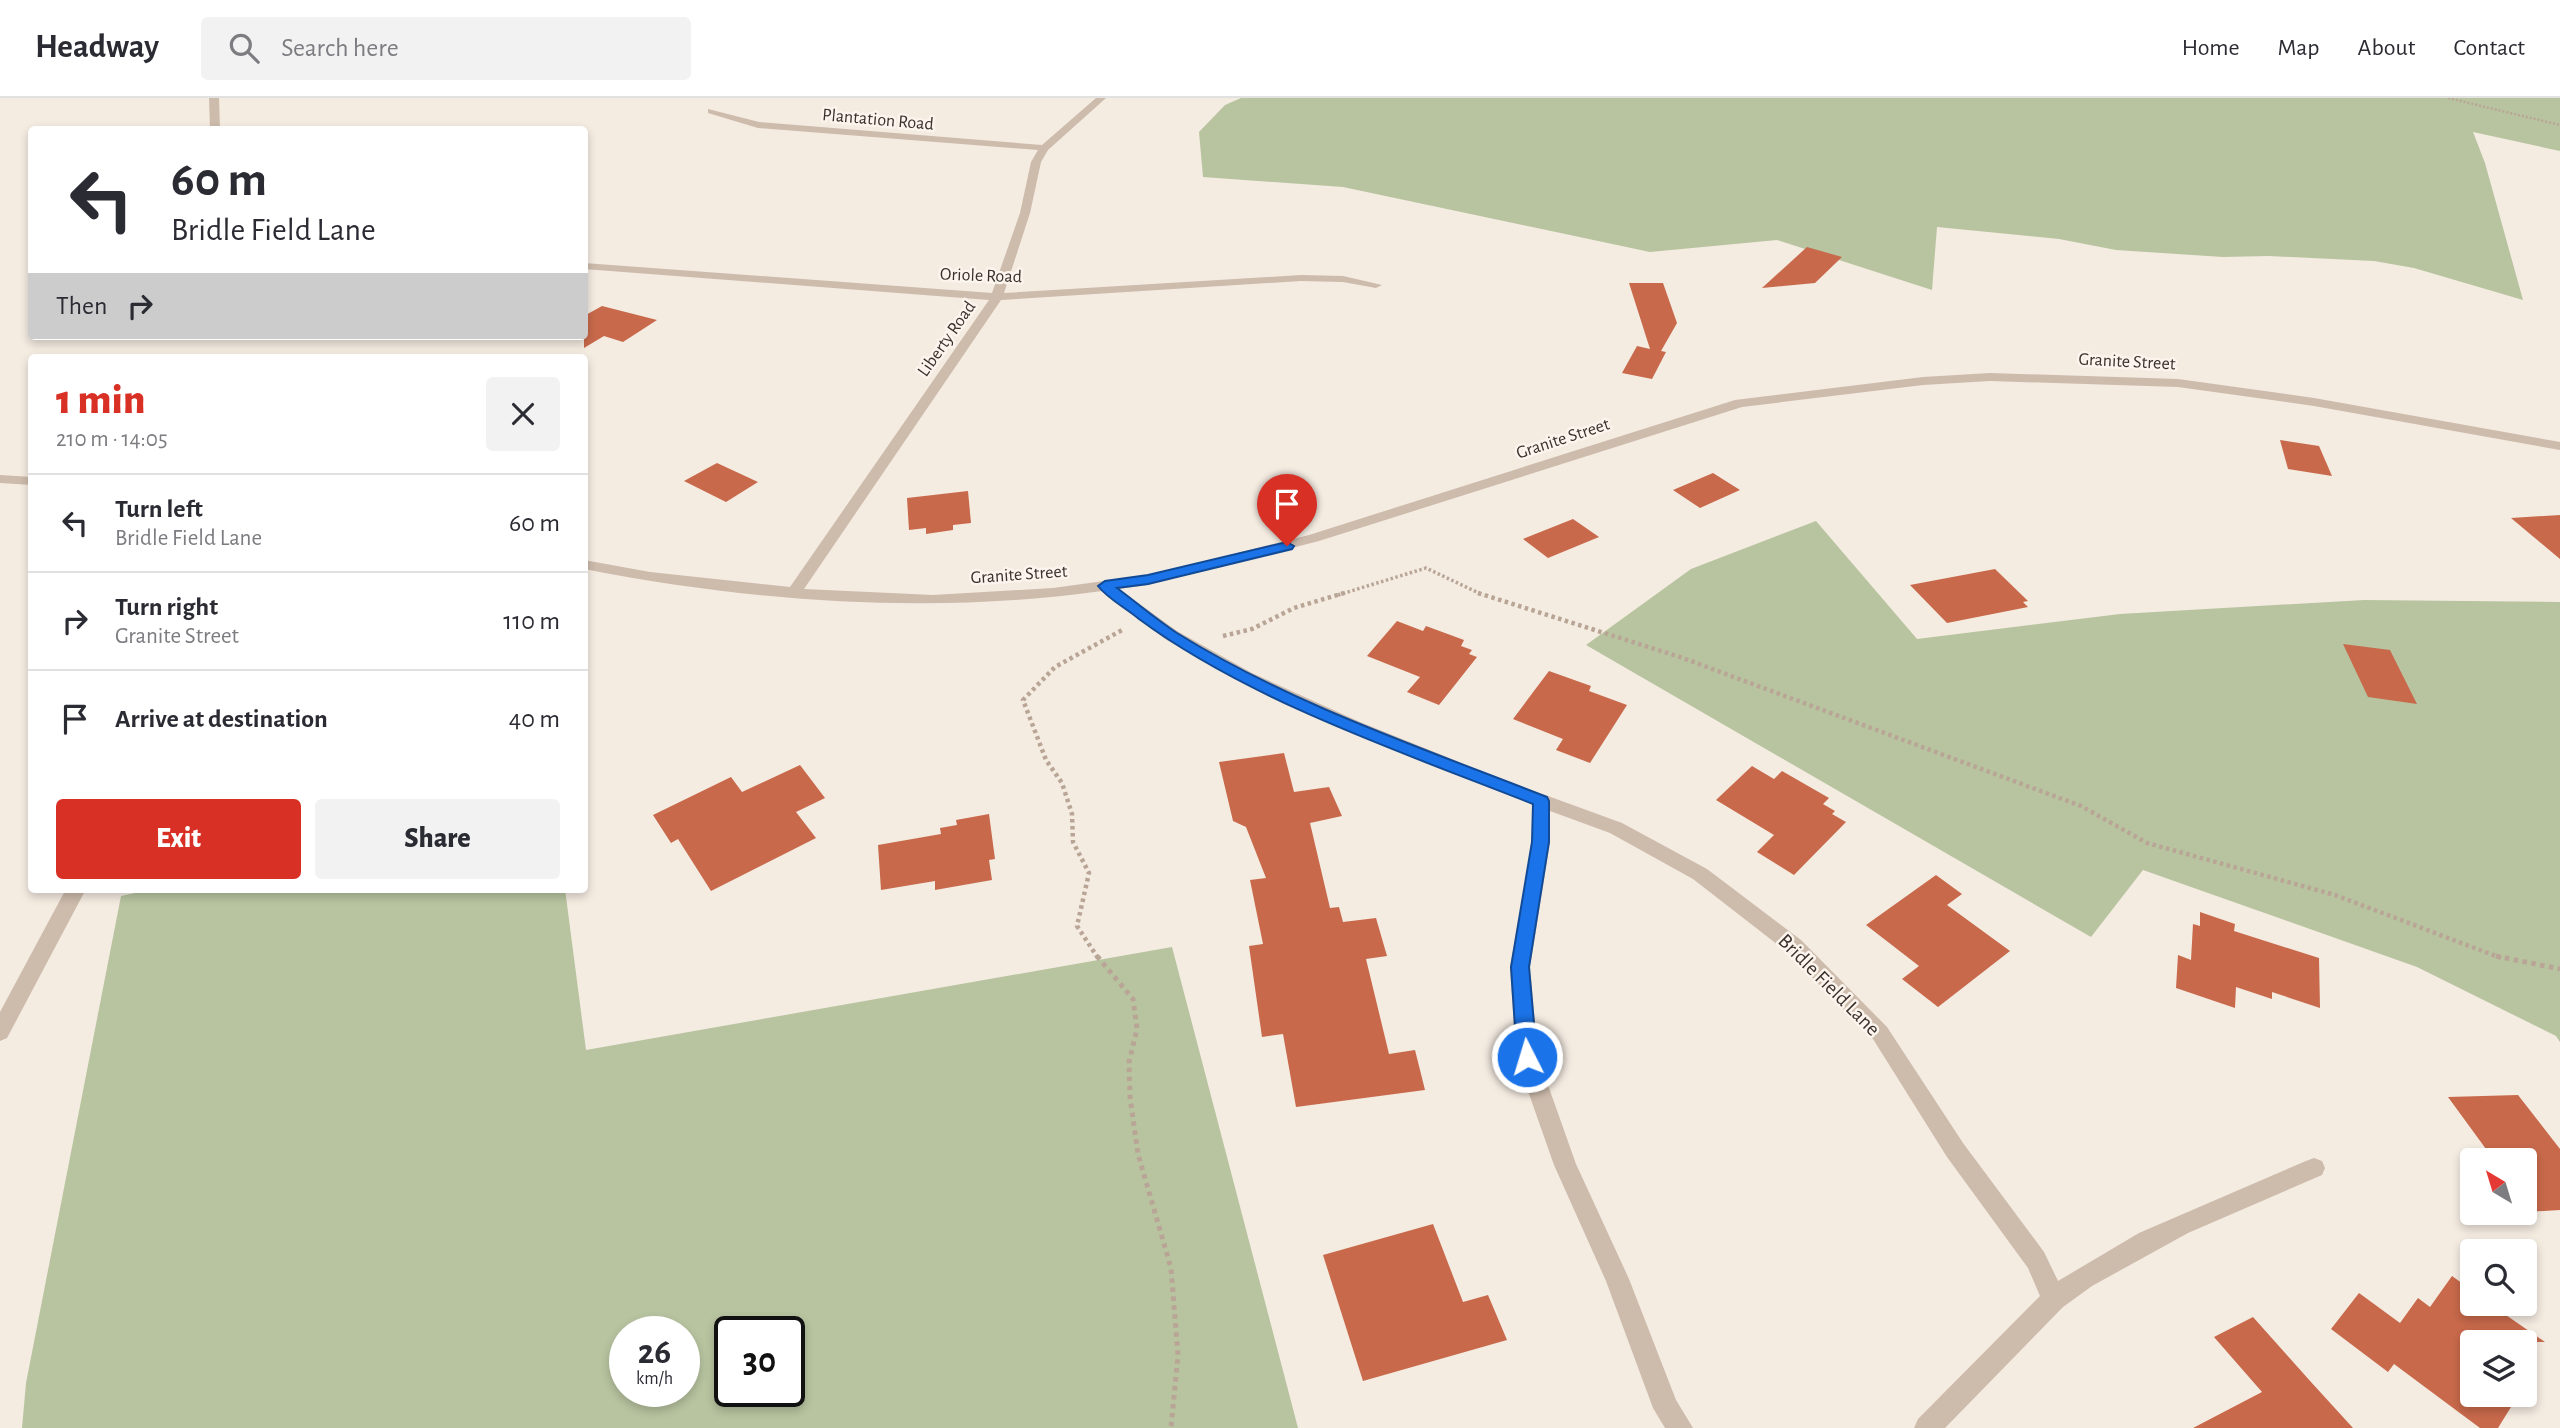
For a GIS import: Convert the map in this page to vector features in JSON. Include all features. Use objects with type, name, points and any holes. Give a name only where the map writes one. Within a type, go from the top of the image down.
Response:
[{"type":"street","points":[[214,98],[215,126]]},
{"type":"street","name":"Liberty Road","points":[[794,592],[997,297],[1025,213],[1036,162],[1044,148],[1101,98]]},
{"type":"street","name":"Plantation Road","points":[[711,111],[758,125],[1044,148]]},
{"type":"street","name":"Oriole Road","points":[[588,267],[997,297],[1301,278],[1343,279],[1376,285]]},
{"type":"street","name":"Granite Street","points":[[588,565],[650,576],[794,592],[933,600],[1053,593],[1148,580],[1314,538],[1740,403],[1885,384],[1990,377],[2178,383],[2314,402],[2560,446]]},
{"type":"street","points":[[0,479],[28,481]]},
{"type":"street","name":"Bridle Field Lane","points":[[1105,586],[1188,645],[1246,677],[1354,726],[1616,828],[1700,874],[1794,946],[1880,1033],[1955,1150],[2036,1260],[2054,1299]]},
{"type":"street","points":[[1541,801],[1541,842],[1520,967],[1527,1057],[1565,1165],[1617,1279],[1666,1408],[1680,1428]]},
{"type":"street","points":[[0,1032],[74,893]]},
{"type":"street","points":[[1927,1428],[2054,1299],[2090,1271],[2135,1245],[2314,1168]]},
{"type":"path","points":[[2448,98],[2560,125]]},
{"type":"path","points":[[1188,645],[1252,629],[1294,608],[1426,568],[1462,587],[1508,604],[1680,657],[2081,806],[2147,843],[2334,895],[2504,959],[2560,969]]},
{"type":"path","points":[[1147,618],[1082,649],[1031,686],[1023,700],[1046,760],[1062,783],[1072,814],[1073,842],[1089,873],[1077,926],[1098,958],[1133,999],[1138,1029],[1129,1062],[1130,1097],[1138,1154],[1171,1268],[1178,1355],[1171,1428]]},
{"type":"green space","points":[[1241,98],[2560,98],[2560,151],[2473,132],[2485,163],[2523,300],[2414,268],[2374,261],[2269,256],[2223,257],[2116,250],[2059,239],[1937,227],[1932,290],[1777,240],[1650,252],[1343,187],[1203,177],[1199,132],[1225,105]]},
{"type":"green space","points":[[1816,521],[1917,639],[2120,614],[2364,600],[2560,602],[2560,1042],[2556,1036],[2417,967],[2143,870],[2091,937],[1586,645],[1691,569]]},
{"type":"green space","points":[[135,893],[566,893],[586,1050],[1172,947],[1298,1428],[22,1428],[26,1383],[121,896]]},
{"type":"building","points":[[1807,247],[1842,257],[1815,283],[1762,288]]},
{"type":"building","points":[[1629,283],[1663,283],[1677,323],[1661,351],[1666,352],[1652,379],[1622,373],[1637,346],[1650,349]]},
{"type":"building","points":[[602,306],[657,320],[623,342],[604,336],[584,348],[584,340],[588,340],[588,314]]},
{"type":"building","points":[[2280,440],[2319,446],[2332,476],[2288,469]]},
{"type":"building","points":[[717,463],[758,482],[726,502],[684,481]]},
{"type":"building","points":[[1713,473],[1740,490],[1700,508],[1673,490]]},
{"type":"building","points":[[968,491],[971,523],[953,525],[953,530],[926,534],[926,528],[909,530],[907,498]]},
{"type":"building","points":[[2560,515],[2560,559],[2511,518]]},
{"type":"building","points":[[1573,519],[1599,537],[1548,558],[1523,539]]},
{"type":"building","points":[[1995,569],[2028,601],[2023,602],[2028,607],[1947,623],[1910,585]]},
{"type":"building","points":[[1397,621],[1423,631],[1426,626],[1464,640],[1461,646],[1472,650],[1469,654],[1477,657],[1439,705],[1407,692],[1420,677],[1367,656]]},
{"type":"building","points":[[2343,644],[2390,650],[2417,704],[2368,697]]},
{"type":"building","points":[[1549,671],[1591,686],[1589,691],[1627,705],[1590,763],[1556,750],[1563,739],[1513,719]]},
{"type":"building","points":[[1284,753],[1294,792],[1329,787],[1342,816],[1310,823],[1330,908],[1339,907],[1343,922],[1376,918],[1387,956],[1366,959],[1389,1054],[1415,1050],[1425,1090],[1296,1107],[1283,1034],[1262,1037],[1249,946],[1263,944],[1250,880],[1266,878],[1246,827],[1233,821],[1219,762]]},
{"type":"building","points":[[800,765],[825,798],[796,812],[816,838],[711,891],[678,839],[671,843],[653,815],[731,777],[742,792]]},
{"type":"building","points":[[1752,766],[1774,779],[1782,771],[1829,798],[1823,804],[1835,811],[1832,814],[1846,822],[1794,875],[1757,852],[1774,835],[1716,800]]},
{"type":"building","points":[[989,814],[995,859],[989,860],[992,880],[935,890],[935,881],[881,890],[878,845],[941,834],[940,828],[957,825],[956,820]]},
{"type":"building","points":[[1936,875],[1962,894],[1947,905],[2010,951],[1938,1007],[1902,979],[1919,966],[1866,925]]},
{"type":"building","points":[[2200,912],[2235,924],[2234,931],[2319,958],[2320,1008],[2272,992],[2272,999],[2236,987],[2235,1008],[2176,988],[2178,955],[2191,960],[2193,924],[2200,926]]},
{"type":"building","points":[[2518,1095],[2560,1149],[2560,1210],[2538,1211],[2538,1148],[2485,1148],[2448,1097]]},
{"type":"building","points":[[1433,1224],[1463,1302],[1488,1295],[1507,1340],[1363,1381],[1323,1255]]},
{"type":"building","points":[[2452,1276],[2460,1282],[2460,1316],[2507,1316],[2528,1330],[2460,1330],[2460,1407],[2511,1407],[2498,1428],[2480,1428],[2394,1364],[2388,1372],[2331,1329],[2359,1293],[2400,1323],[2418,1298],[2430,1307]]},
{"type":"building","points":[[2253,1317],[2353,1428],[2193,1428],[2262,1392],[2214,1337]]},
{"type":"route","points":[[1287,546],[1148,580],[1105,586],[1123,602],[1171,635],[1246,677],[1354,726],[1541,801],[1541,842],[1520,967],[1527,1057]]}]
